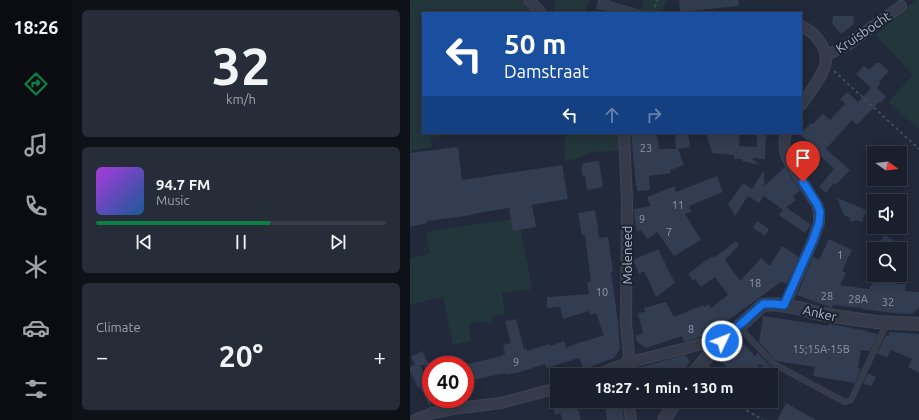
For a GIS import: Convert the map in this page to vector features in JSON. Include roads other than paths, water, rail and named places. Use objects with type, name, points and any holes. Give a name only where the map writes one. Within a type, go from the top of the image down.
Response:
[{"type":"street","points":[[529,0],[540,12]]},
{"type":"street","name":"Kruisbocht","points":[[825,59],[849,44],[900,6]]},
{"type":"street","points":[[802,26],[811,31],[821,44],[825,59],[818,79],[802,103]]},
{"type":"street","name":"Moleneed","points":[[624,134],[627,200],[626,323],[629,356],[624,368]]},
{"type":"street","points":[[784,305],[813,240],[820,218],[820,212],[817,204],[785,152],[784,138],[786,134]]},
{"type":"street","name":"Anker","points":[[698,368],[714,349],[763,304],[784,305],[840,318],[919,324]]},
{"type":"street","points":[[614,368],[627,363],[702,344],[714,349]]},
{"type":"street","points":[[415,420],[432,413],[502,403],[550,390]]},
{"type":"street","points":[[629,408],[631,420]]},
{"type":"street","points":[[664,420],[672,408]]},
{"type":"lane","points":[[738,326],[774,364],[845,402],[851,400],[888,322]]}]
